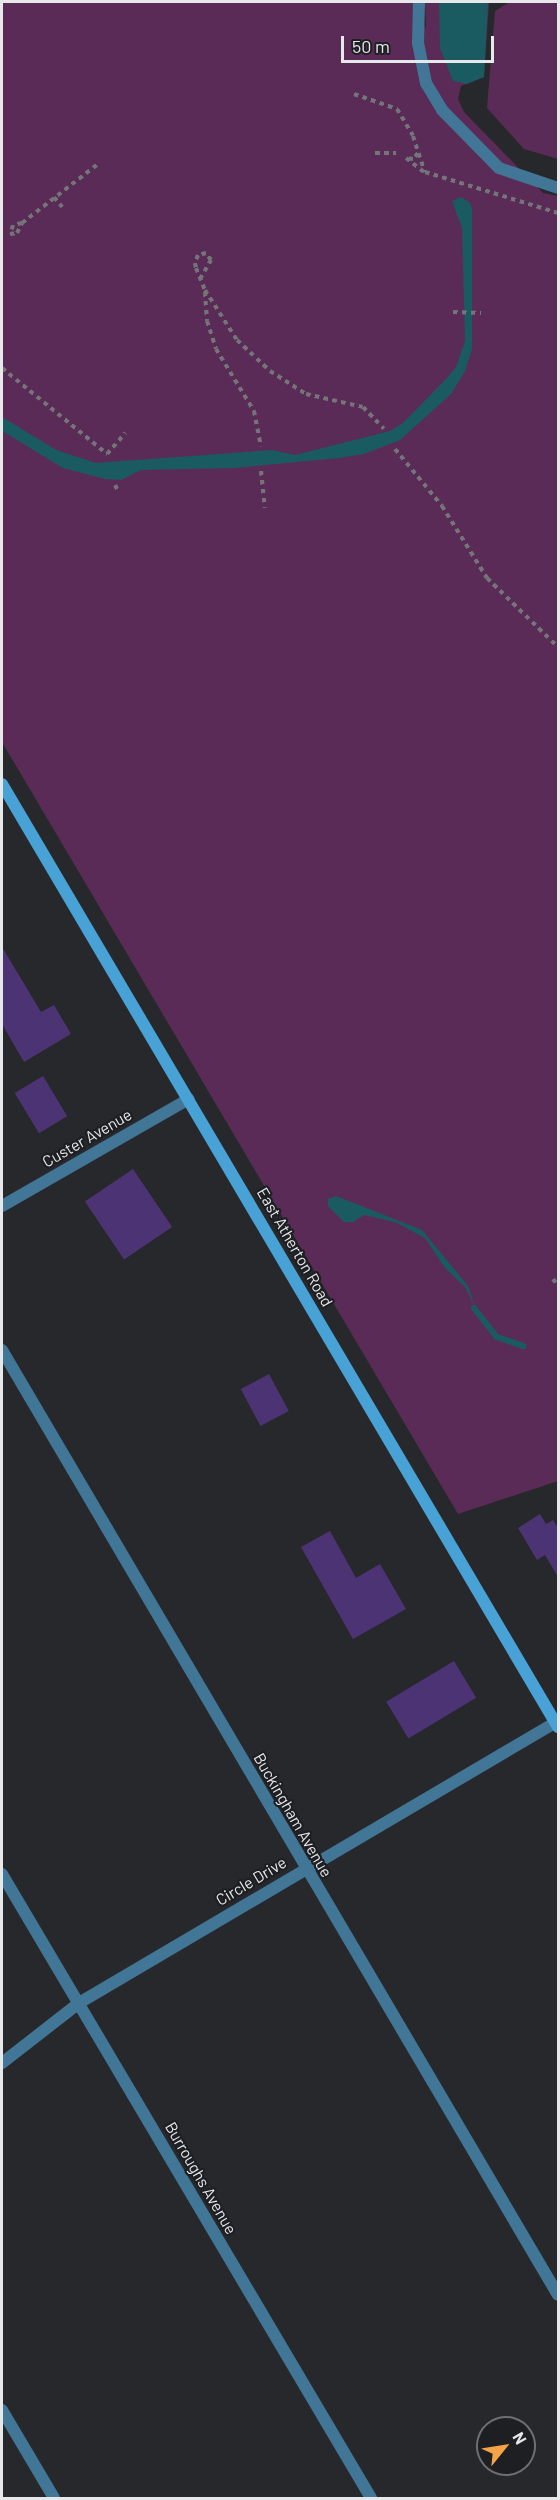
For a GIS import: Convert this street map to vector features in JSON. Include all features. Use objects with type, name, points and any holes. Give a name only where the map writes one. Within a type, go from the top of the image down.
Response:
[{"type":"street","points":[[419,2],[418,43],[426,83],[442,110],[499,168],[558,188]]},
{"type":"street","name":"East Atherton Road","points":[[2,784],[558,1724]]},
{"type":"street","name":"Custer Avenue","points":[[2,1206],[189,1099]]},
{"type":"street","name":"Buckingham Avenue","points":[[2,1350],[558,2295]]},
{"type":"street","name":"Circle Drive","points":[[2,2064],[79,2003],[305,1868],[558,1724]]},
{"type":"street","name":"Burroughs Avenue","points":[[2,1874],[371,2499]]},
{"type":"street","points":[[2,2410],[54,2499]]},
{"type":"path","points":[[354,94],[397,109],[406,120],[425,172]]},
{"type":"path","points":[[375,153],[396,153]]},
{"type":"path","points":[[418,153],[413,159],[406,158],[425,172],[558,213]]},
{"type":"path","points":[[22,223],[99,163]]},
{"type":"path","points":[[54,197],[62,207]]},
{"type":"path","points":[[200,279],[211,260],[206,253],[195,258],[200,279],[205,290],[237,339],[270,371],[306,394],[363,407],[384,429]]},
{"type":"path","points":[[205,290],[207,321],[216,348],[254,411],[261,446]]},
{"type":"path","points":[[453,312],[481,313]]},
{"type":"path","points":[[2,368],[107,454],[125,433]]},
{"type":"path","points":[[395,449],[442,506],[487,578],[558,647]]},
{"type":"path","points":[[261,471],[264,508]]},
{"type":"path","points":[[115,485],[118,491]]},
{"type":"path","points":[[553,1279],[558,1286]]},
{"type":"shaded area","points":[[2,2],[415,2],[426,29],[425,2],[489,2],[484,77],[461,86],[458,99],[464,112],[543,193],[558,196],[558,1481],[458,1514],[2,742]]},
{"type":"shaded area","points":[[510,2],[558,2],[558,159],[524,149],[487,108],[495,11]]},
{"type":"water","points":[[439,2],[488,2],[484,77],[467,84],[453,81],[440,48]]},
{"type":"water","points":[[461,197],[470,203],[472,209],[472,349],[465,371],[451,394],[400,440],[364,454],[339,458],[234,468],[141,470],[121,480],[105,479],[63,468],[2,431],[2,417],[56,450],[96,463],[272,450],[295,455],[390,431],[403,423],[456,367],[465,341],[462,228],[452,201]]},
{"type":"water","points":[[336,1196],[422,1230],[468,1286],[475,1307],[465,1287],[445,1268],[425,1238],[395,1222],[364,1215],[353,1222],[344,1222],[328,1206],[328,1199]]},
{"type":"building","points":[[2,947],[41,1012],[54,1005],[71,1034],[24,1062],[2,1024]]},
{"type":"building","points":[[43,1076],[67,1116],[39,1133],[15,1093]]},
{"type":"building","points":[[133,1169],[172,1227],[124,1259],[85,1201]]},
{"type":"building","points":[[269,1374],[289,1411],[260,1426],[241,1389]]},
{"type":"building","points":[[540,1514],[546,1524],[553,1520],[558,1528],[558,1577],[545,1555],[537,1560],[518,1528]]},
{"type":"building","points":[[330,1531],[356,1578],[380,1564],[406,1609],[353,1639],[301,1547]]},
{"type":"building","points":[[454,1661],[476,1698],[408,1739],[386,1702]]},
{"type":"waterway","points":[[474,1308],[497,1337],[523,1346]]}]
